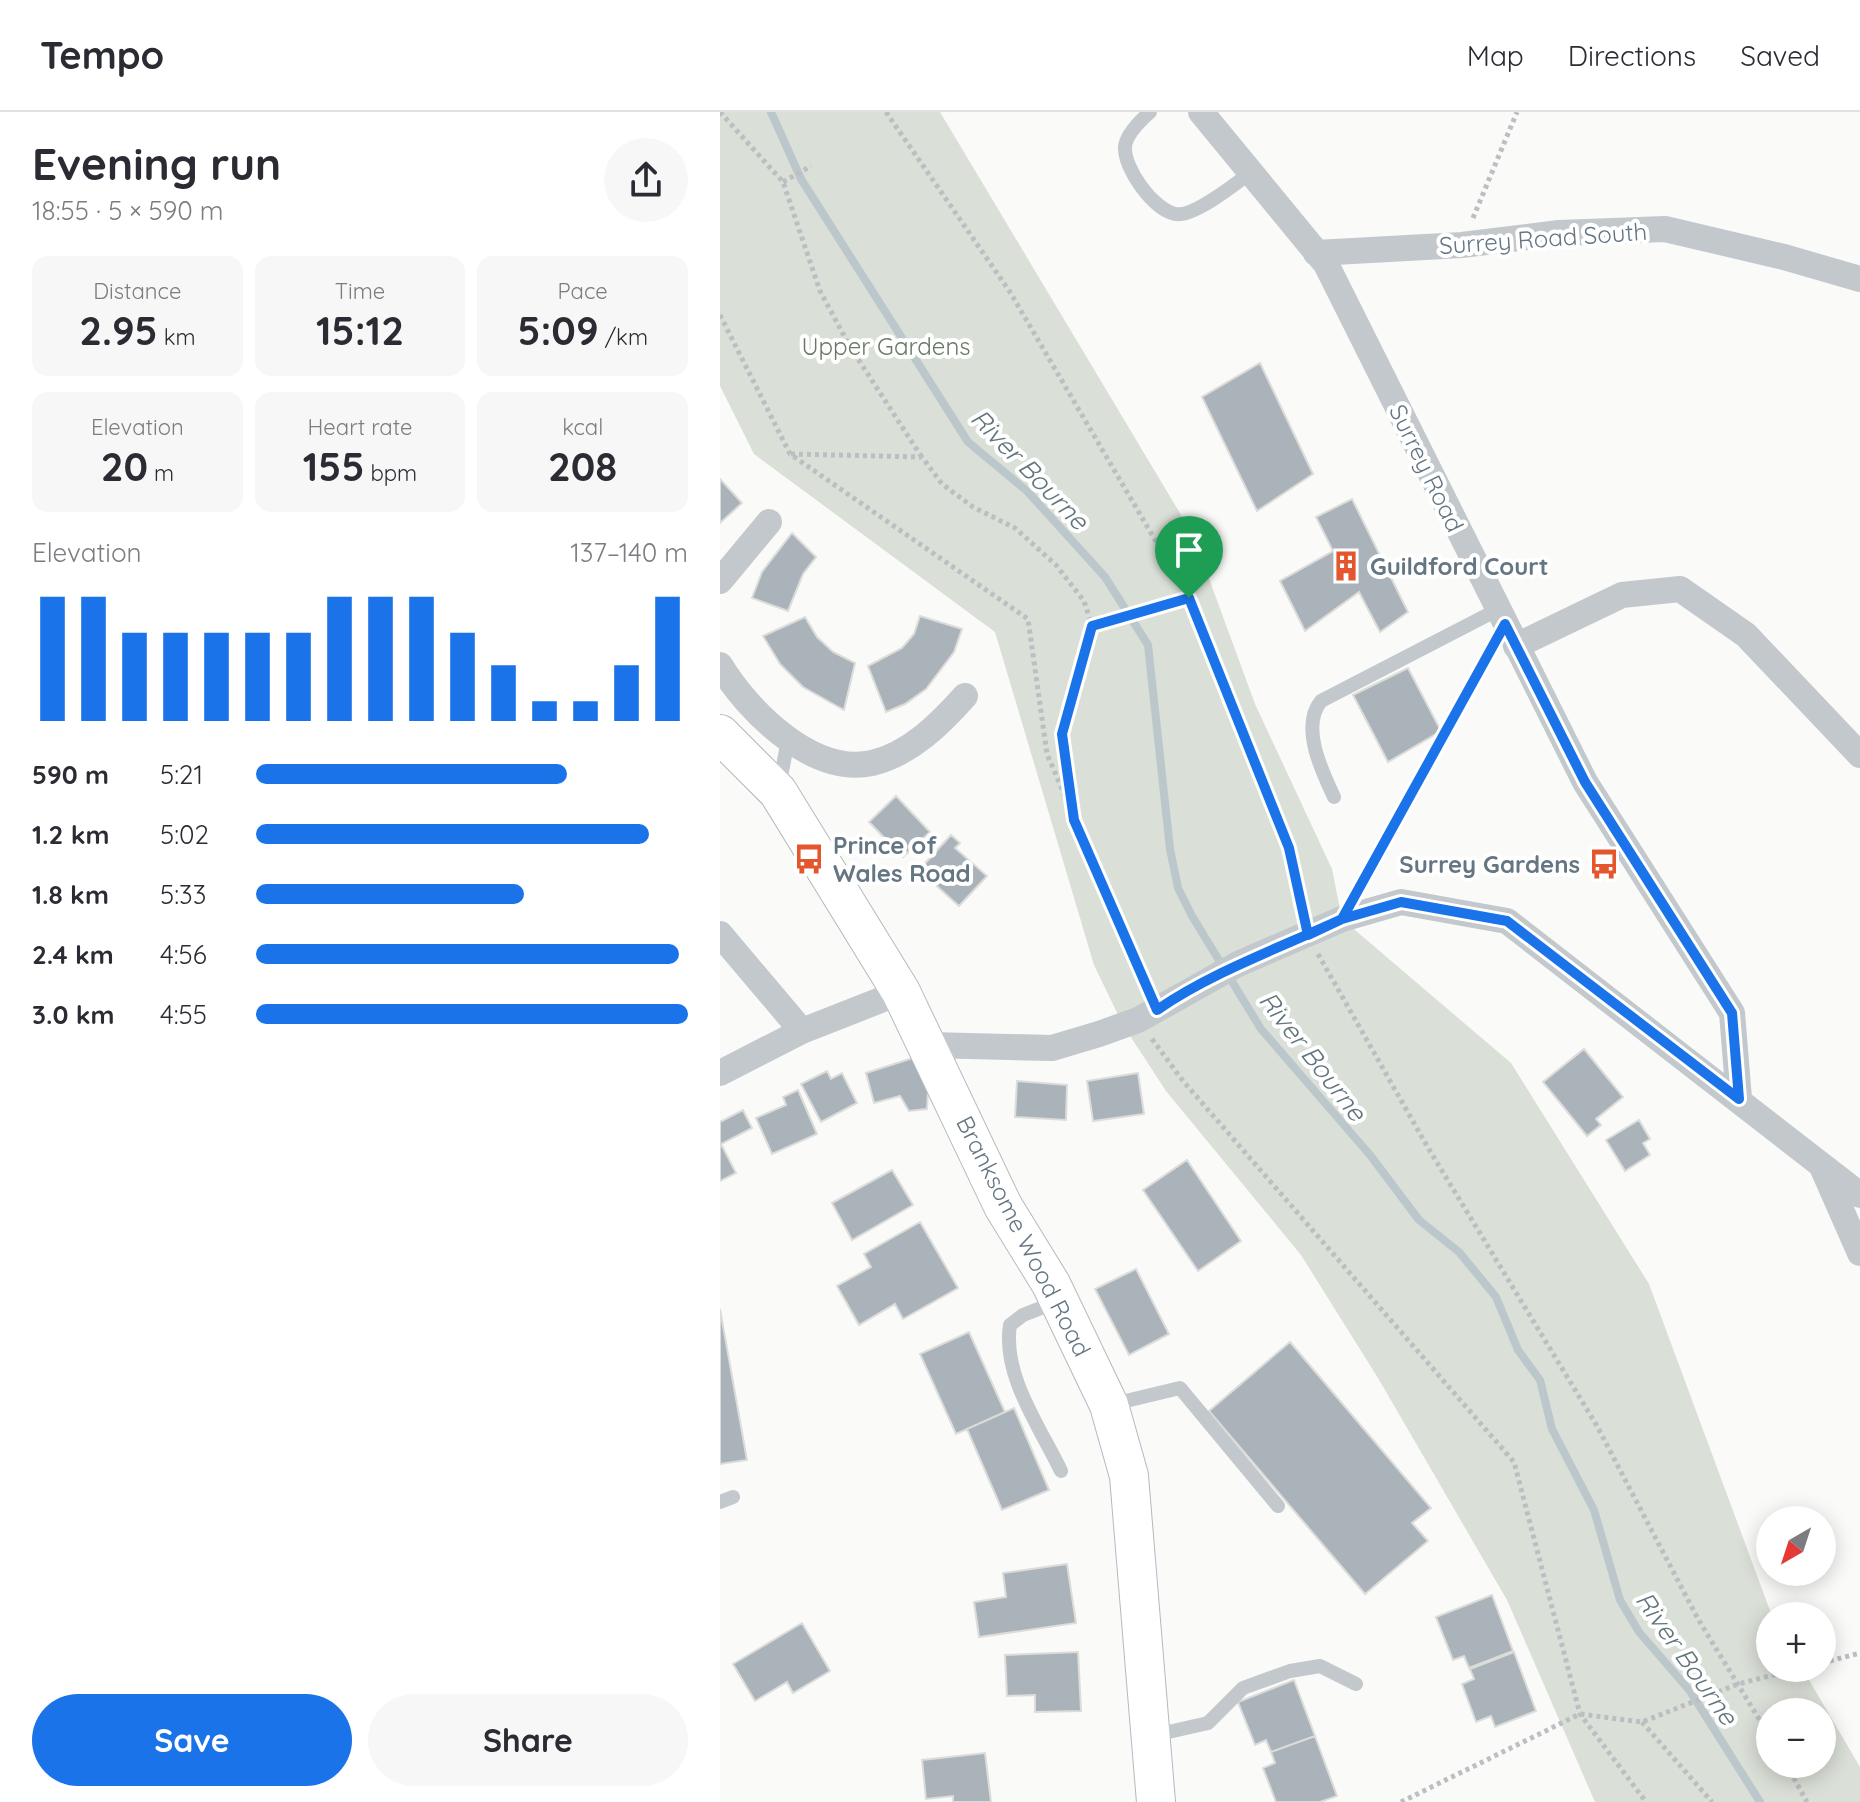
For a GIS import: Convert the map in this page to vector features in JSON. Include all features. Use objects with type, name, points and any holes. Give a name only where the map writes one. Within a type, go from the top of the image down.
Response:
[{"type":"street","name":"Surrey Road","points":[[1201,112],[1326,264],[1585,782],[1732,1013],[1739,1099]]},
{"type":"street","name":"Surrey Road South","points":[[1316,253],[1462,245],[1559,233],[1665,229],[1784,257],[1860,279]]},
{"type":"street","points":[[720,581],[769,522]]},
{"type":"street","points":[[1506,627],[1622,595],[1680,589],[1746,635],[1860,755]]},
{"type":"street","points":[[720,666],[763,720],[788,740],[847,763],[870,764],[910,746],[942,722],[965,696]]},
{"type":"street","name":"Branksome Wood Road","points":[[720,734],[778,792],[901,992],[929,1045],[1003,1206],[1059,1301],[1109,1405],[1129,1476],[1156,1802]]},
{"type":"street","points":[[929,1045],[1052,1048],[1148,1015],[1238,964],[1342,919],[1401,902],[1507,921],[1860,1195]]},
{"type":"street","points":[[720,934],[802,1031]]},
{"type":"street","points":[[720,1073],[802,1031],[901,992]]},
{"type":"street","points":[[1820,1164],[1860,1253]]},
{"type":"lane","points":[[1150,112],[1132,134],[1125,150],[1133,174],[1160,206],[1175,214],[1189,213],[1250,173]]},
{"type":"lane","points":[[1334,797],[1320,762],[1312,727],[1314,709],[1321,701],[1506,627]]},
{"type":"lane","points":[[778,792],[788,740]]},
{"type":"lane","points":[[1059,1301],[1023,1315],[1010,1325],[1007,1343],[1010,1365],[1061,1471]]},
{"type":"lane","points":[[1109,1405],[1180,1388],[1278,1506]]},
{"type":"lane","points":[[1151,1736],[1208,1723],[1243,1688],[1290,1671],[1320,1666],[1356,1684]]},
{"type":"path","points":[[720,112],[786,181],[820,291],[849,345],[942,484],[973,507],[1015,528],[1056,565],[1084,601],[1092,626],[1062,734],[1074,820]]},
{"type":"path","points":[[886,112],[1010,292],[1189,598],[1289,848],[1308,935],[1344,1005],[1597,1426],[1698,1619],[1756,1714]]},
{"type":"path","points":[[1462,245],[1517,112]]},
{"type":"path","points":[[786,181],[811,166]]},
{"type":"path","points":[[720,315],[790,454],[1028,619],[1047,754],[1148,1015],[1183,1081],[1514,1462],[1580,1714],[1646,1802]]},
{"type":"path","points":[[790,454],[922,457]]},
{"type":"path","points":[[1092,626],[1150,612],[1189,598]]},
{"type":"path","points":[[1342,919],[1506,627]]},
{"type":"path","points":[[1836,1659],[1860,1653]]},
{"type":"path","points":[[1401,1802],[1580,1714],[1642,1722],[1756,1679]]},
{"type":"path","points":[[1642,1722],[1712,1802]]},
{"type":"path","points":[[1794,1778],[1807,1802]]},
{"type":"green space","name":"Upper Gardens","points":[[720,112],[940,112],[1193,535],[1255,704],[1332,869],[1342,919],[1511,1063],[1649,1284],[1756,1573],[1756,1586],[1761,1586],[1767,1602],[1756,1602],[1756,1682],[1810,1682],[1820,1698],[1756,1698],[1756,1778],[1836,1778],[1836,1726],[1860,1767],[1860,1802],[1595,1802],[1507,1600],[1378,1378],[1301,1255],[1166,1091],[1123,1025],[1094,965],[995,632],[754,454],[720,386]]},
{"type":"building","points":[[1260,363],[1313,474],[1257,511],[1202,397]]},
{"type":"building","points":[[720,479],[742,503],[720,523]]},
{"type":"building","name":"Guildford Court","points":[[1352,499],[1408,612],[1380,632],[1359,592],[1305,631],[1280,581],[1333,551],[1316,517]]},
{"type":"building","points":[[792,533],[816,557],[803,574],[788,611],[752,598],[762,572]]},
{"type":"building","points":[[920,616],[962,629],[954,652],[926,689],[905,704],[886,712],[868,666],[902,648],[914,634]]},
{"type":"building","points":[[805,617],[817,637],[833,652],[855,663],[844,710],[803,687],[780,664],[763,636]]},
{"type":"building","points":[[1408,668],[1441,731],[1388,762],[1353,695]]},
{"type":"building","points":[[896,796],[930,832],[903,857],[869,822]]},
{"type":"building","points":[[951,835],[960,843],[955,848],[987,876],[959,906],[919,870]]},
{"type":"building","points":[[1584,1049],[1623,1097],[1596,1119],[1601,1125],[1587,1136],[1543,1082]]},
{"type":"building","points":[[913,1058],[928,1092],[927,1109],[909,1111],[900,1096],[874,1103],[866,1073]]},
{"type":"building","points":[[827,1071],[831,1079],[842,1073],[857,1103],[821,1122],[801,1084]]},
{"type":"building","points":[[1138,1073],[1144,1114],[1093,1121],[1087,1081]]},
{"type":"building","points":[[1017,1081],[1067,1085],[1066,1120],[1015,1117]]},
{"type":"building","points":[[798,1090],[817,1134],[772,1154],[756,1118],[786,1105],[783,1097]]},
{"type":"building","points":[[743,1110],[752,1128],[721,1144],[736,1173],[720,1181],[720,1122]]},
{"type":"building","points":[[1639,1120],[1650,1139],[1643,1143],[1650,1155],[1625,1171],[1606,1140]]},
{"type":"building","points":[[1187,1160],[1241,1241],[1198,1271],[1143,1190]]},
{"type":"building","points":[[892,1170],[913,1205],[852,1240],[832,1203]]},
{"type":"building","points":[[920,1222],[958,1288],[903,1319],[895,1304],[859,1325],[837,1286],[871,1267],[864,1254]]},
{"type":"building","points":[[1136,1269],[1169,1334],[1129,1355],[1095,1289]]},
{"type":"building","points":[[720,1309],[747,1460],[720,1464]]},
{"type":"building","points":[[969,1332],[1005,1412],[956,1434],[920,1354]]},
{"type":"building","points":[[1290,1342],[1431,1508],[1412,1523],[1428,1541],[1365,1594],[1209,1411]]},
{"type":"building","points":[[1014,1408],[1049,1490],[1002,1510],[967,1429]]},
{"type":"building","points":[[1067,1564],[1076,1623],[979,1637],[974,1602],[1006,1597],[1003,1573]]},
{"type":"building","points":[[1492,1595],[1513,1651],[1469,1668],[1464,1656],[1453,1660],[1436,1617]]},
{"type":"building","points":[[802,1623],[830,1671],[793,1693],[787,1682],[755,1701],[733,1664]]},
{"type":"building","points":[[1078,1652],[1081,1711],[1035,1712],[1035,1695],[1007,1696],[1005,1655]]},
{"type":"building","points":[[1514,1652],[1536,1711],[1495,1727],[1491,1716],[1476,1722],[1462,1684],[1474,1679],[1470,1669]]},
{"type":"building","points":[[1294,1680],[1315,1736],[1271,1752],[1266,1740],[1255,1745],[1238,1702]]},
{"type":"building","points":[[1315,1736],[1337,1796],[1320,1802],[1276,1802],[1263,1768],[1275,1763],[1271,1752]]},
{"type":"building","points":[[985,1753],[991,1802],[953,1802],[953,1796],[926,1799],[922,1760]]},
{"type":"waterway","name":"River Bourne","points":[[771,112],[801,179],[968,442],[1027,491],[1105,577],[1148,645],[1170,849],[1178,888],[1192,916],[1261,1029],[1370,1155],[1419,1220],[1459,1252],[1496,1297],[1518,1350],[1540,1380],[1552,1429],[1594,1510],[1620,1600],[1639,1632],[1690,1691],[1760,1802]]},
{"type":"place","name":"Guildford Court","points":[[1346,566]]},
{"type":"place","name":"Prince of Wales Road","points":[[809,859]]},
{"type":"place","name":"Surrey Gardens","points":[[1604,864]]},
{"type":"route","points":[[1189,598],[1150,612],[1092,626],[1075,677],[1062,734],[1074,820],[1157,1010],[1238,964],[1308,935],[1342,919],[1505,624],[1585,782],[1732,1013],[1739,1099],[1507,921],[1401,902],[1342,919],[1308,935],[1289,848],[1189,598]]}]
